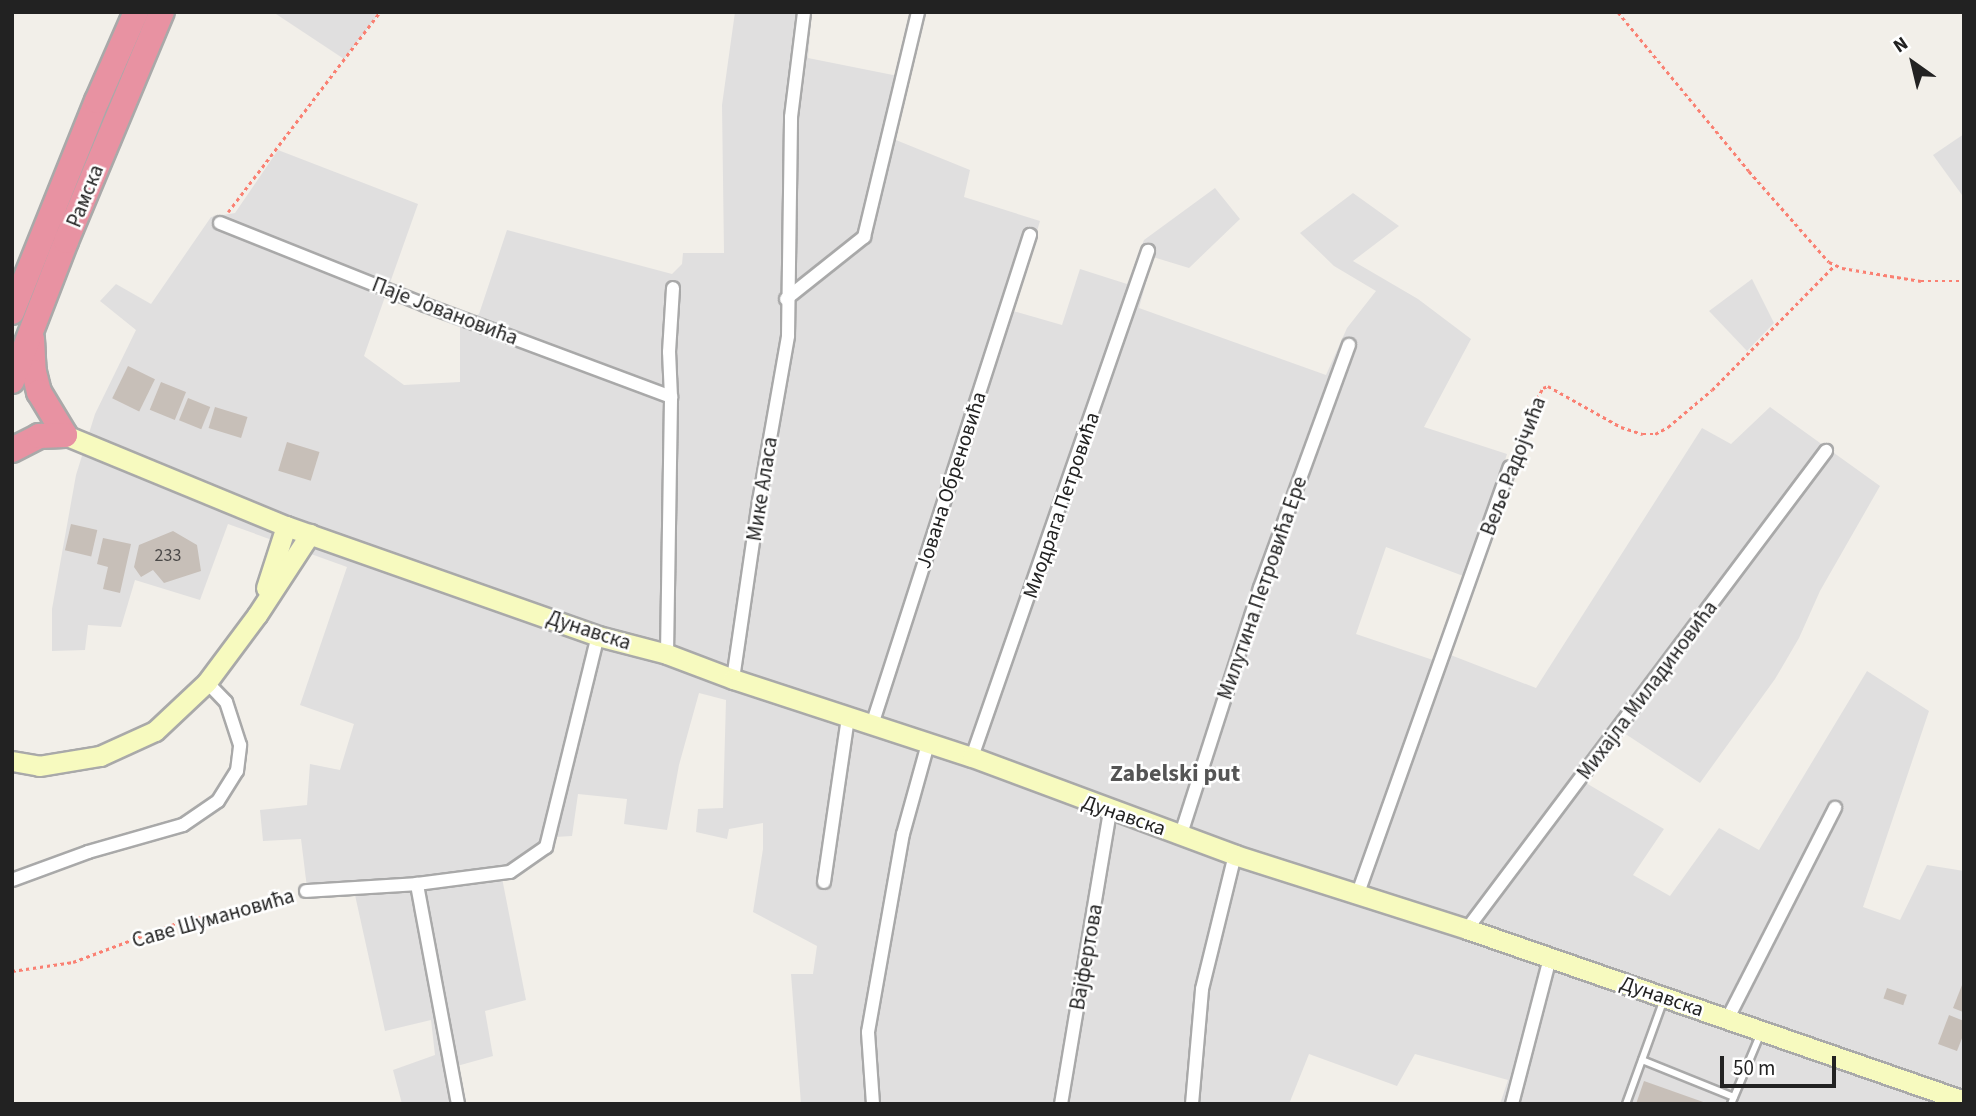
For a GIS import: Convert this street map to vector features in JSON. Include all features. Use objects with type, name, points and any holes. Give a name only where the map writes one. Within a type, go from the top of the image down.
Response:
[{"type":"highway","name":"Рамска","points":[[12,381],[17,314],[97,101],[136,12]]},
{"type":"highway","name":"Рамска","points":[[17,314],[162,12]]},
{"type":"highway","points":[[12,450],[39,436],[65,435],[39,392],[17,314]]},
{"type":"street","name":"Мике Аласа","points":[[733,679],[759,501],[788,335],[786,299],[791,117],[804,12]]},
{"type":"street","points":[[786,299],[864,237],[918,12]]},
{"type":"street","name":"Паје Јовановића","points":[[220,223],[425,305],[671,397]]},
{"type":"street","name":"Јована Обреновића","points":[[872,725],[1030,235]]},
{"type":"street","name":"Миодрага Петровића","points":[[972,757],[1148,251]]},
{"type":"street","points":[[667,654],[671,397],[669,352],[673,288]]},
{"type":"street","name":"Милутина Петровића Ере","points":[[1181,834],[1260,588],[1349,345]]},
{"type":"street","name":"Дунавска","points":[[65,435],[286,526],[598,636],[667,654],[733,679],[972,757],[1110,811],[1235,855],[1467,929],[1964,1101]]},
{"type":"street","name":"Михајла Миладиновића","points":[[1467,929],[1826,451]]},
{"type":"street","name":"Веље Радојчића","points":[[1358,893],[1510,467]]},
{"type":"street","points":[[257,615],[286,526]]},
{"type":"street","points":[[12,761],[39,766],[100,756],[155,731],[207,682],[257,615],[310,534]]},
{"type":"street","name":"Саве Шумановића","points":[[306,891],[417,884],[510,872],[546,847],[598,636]]},
{"type":"street","points":[[12,880],[88,852],[183,825],[218,801],[237,771],[240,745],[226,702],[207,682]]},
{"type":"street","points":[[824,883],[848,717]]},
{"type":"street","points":[[873,1104],[867,1031],[903,834],[928,744]]},
{"type":"street","points":[[1728,1018],[1835,808]]},
{"type":"street","name":"Вајфертова","points":[[1061,1104],[1110,811]]},
{"type":"street","points":[[1192,1104],[1202,989],[1235,855]]},
{"type":"street","points":[[417,884],[458,1104]]},
{"type":"street","points":[[1512,1104],[1550,958]]},
{"type":"lane","points":[[1626,1104],[1665,997]]},
{"type":"lane","points":[[1642,1060],[1733,1100],[1762,1030]]},
{"type":"path","points":[[220,223],[380,12]]},
{"type":"path","points":[[1618,12],[1758,182],[1823,256],[1835,265],[1921,281],[1964,281]]},
{"type":"path","name":"Веље Радојчића","points":[[1510,467],[1530,411],[1543,388],[1557,390],[1621,428],[1643,434],[1656,434],[1712,390],[1835,265]]},
{"type":"path","name":"Саве Шумановића","points":[[12,971],[73,962],[177,923],[306,891]]},
{"type":"shaded area","points":[[273,12],[380,12],[344,59]]},
{"type":"shaded area","points":[[735,12],[812,12],[808,58],[898,76],[886,136],[970,170],[964,197],[1040,221],[1013,311],[1062,325],[1080,269],[1127,284],[1144,240],[1215,188],[1240,219],[1189,268],[1153,257],[1139,308],[1326,375],[1347,328],[1376,291],[1334,266],[1300,233],[1353,193],[1399,226],[1353,261],[1418,299],[1471,339],[1424,427],[1507,454],[1466,577],[1386,547],[1356,634],[1433,660],[1448,654],[1536,688],[1702,428],[1731,444],[1770,407],[1880,486],[1820,591],[1799,638],[1775,679],[1700,783],[1624,733],[1586,783],[1664,829],[1633,875],[1670,896],[1719,828],[1759,850],[1867,671],[1929,711],[1863,907],[1900,920],[1927,865],[1964,871],[1964,1104],[1500,1104],[1508,1080],[1415,1054],[1397,1086],[1309,1054],[1289,1104],[801,1104],[791,974],[813,974],[817,946],[753,912],[763,849],[763,823],[729,829],[727,839],[696,832],[698,809],[723,808],[726,700],[699,693],[679,765],[667,830],[624,824],[627,799],[578,794],[572,836],[555,837],[537,862],[502,878],[526,1000],[485,1011],[493,1056],[457,1066],[463,1104],[402,1104],[393,1070],[435,1055],[431,1020],[385,1031],[355,895],[308,896],[301,839],[263,841],[260,810],[307,805],[310,764],[340,770],[354,724],[300,705],[347,567],[228,524],[200,600],[135,580],[121,627],[88,625],[85,650],[52,651],[52,609],[76,475],[95,414],[136,330],[100,301],[116,284],[151,304],[211,217],[235,213],[278,150],[418,204],[364,356],[404,385],[460,382],[460,325],[479,314],[507,230],[672,274],[682,264],[683,253],[724,253],[722,105]]},
{"type":"shaded area","points":[[1964,134],[1964,194],[1962,195],[1933,155]]},
{"type":"shaded area","points":[[1752,279],[1774,323],[1747,351],[1709,311]]},
{"type":"building","points":[[128,366],[155,379],[139,412],[112,398]]},
{"type":"building","points":[[161,382],[186,392],[175,420],[150,410]]},
{"type":"building","points":[[188,398],[210,407],[201,429],[179,420]]},
{"type":"building","points":[[215,407],[248,417],[241,438],[209,428]]},
{"type":"building","points":[[287,442],[320,452],[311,481],[278,471]]},
{"type":"building","points":[[71,524],[97,530],[91,556],[65,550]]},
{"type":"building","points":[[173,531],[197,545],[201,571],[164,583],[153,570],[141,577],[134,567],[139,545]]},
{"type":"building","points":[[103,538],[131,544],[120,593],[103,589],[108,567],[97,564]]},
{"type":"building","points":[[1964,980],[1964,1010],[1963,1012],[1953,1008]]},
{"type":"building","points":[[1887,988],[1907,995],[1903,1005],[1883,998]]},
{"type":"building","points":[[1949,1015],[1964,1021],[1964,1033],[1957,1051],[1938,1044]]},
{"type":"building","points":[[1644,1081],[1706,1103],[1706,1104],[1636,1104]]},
{"type":"district","name":"Zabelski put","points":[[1175,774]]}]
